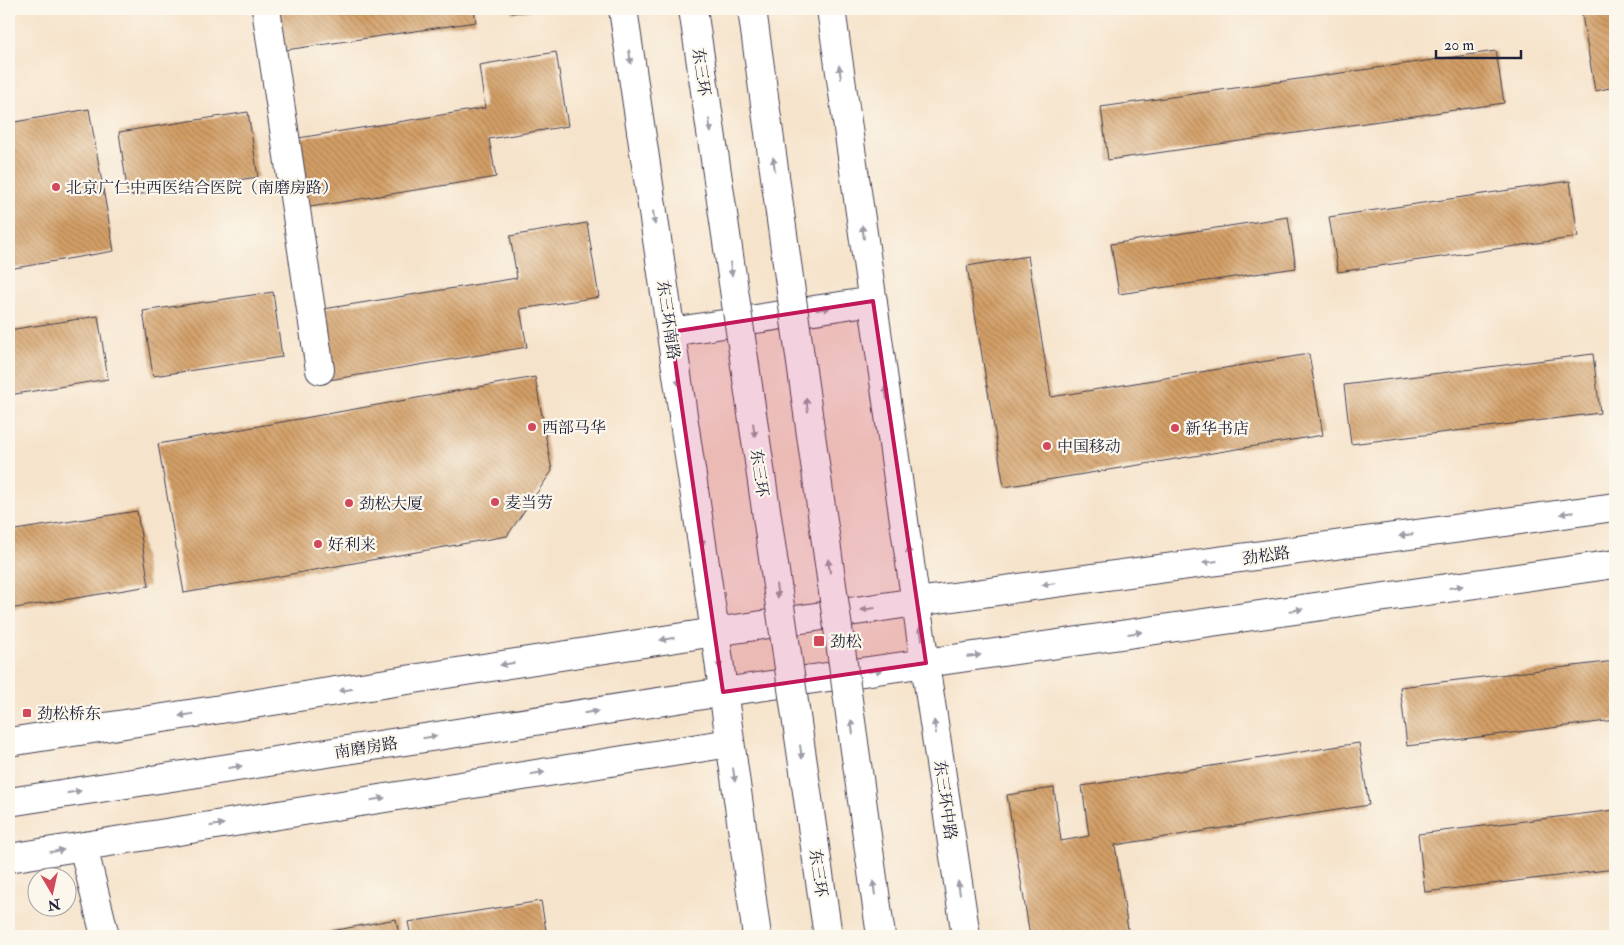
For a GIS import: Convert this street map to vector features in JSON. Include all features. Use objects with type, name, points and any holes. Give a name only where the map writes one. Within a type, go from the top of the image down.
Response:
[{"type":"main road","points":[[266,9],[320,370]]},
{"type":"main road","name":"东三环南路","points":[[623,9],[723,692]]},
{"type":"main road","name":"东三环","points":[[694,9],[828,936]]},
{"type":"main road","points":[[752,9],[881,936]]},
{"type":"main road","points":[[831,9],[916,602]]},
{"type":"main road","points":[[671,332],[873,301]]},
{"type":"main road","name":"劲松路","points":[[715,632],[916,602],[1615,507]]},
{"type":"main road","points":[[926,664],[1615,564]]},
{"type":"main road","name":"东三环中路","points":[[916,602],[966,936]]},
{"type":"main road","points":[[9,742],[715,632]]},
{"type":"main road","name":"南磨房路","points":[[9,802],[723,692],[926,664]]},
{"type":"main road","points":[[723,692],[756,936]]},
{"type":"main road","points":[[9,858],[730,743]]},
{"type":"main road","points":[[84,846],[105,936]]},
{"type":"highlighted area","points":[[873,301],[926,663],[723,692],[671,332]]},
{"type":"building","points":[[273,9],[474,9],[476,22],[279,51]]},
{"type":"building","points":[[511,9],[536,9],[536,10],[512,13]]},
{"type":"building","points":[[1581,9],[1615,9],[1615,87],[1595,91]]},
{"type":"building","points":[[1496,51],[1504,103],[1108,160],[1101,107]]},
{"type":"building","points":[[556,52],[568,126],[489,139],[496,177],[298,209],[286,140],[485,108],[479,65]]},
{"type":"building","name":"北京广仁中西医结合医院（南磨房路）","points":[[89,109],[114,251],[9,269],[9,123]]},
{"type":"building","points":[[248,112],[258,177],[128,196],[119,132]]},
{"type":"building","points":[[1570,181],[1578,237],[1338,272],[1329,217]]},
{"type":"building","points":[[1288,217],[1296,268],[1119,294],[1111,244]]},
{"type":"building","points":[[587,223],[599,297],[520,309],[527,347],[329,380],[317,310],[517,278],[510,236]]},
{"type":"building","points":[[1028,256],[1051,397],[1309,354],[1323,435],[1004,487],[967,266]]},
{"type":"building","points":[[273,292],[282,357],[153,376],[143,311]]},
{"type":"building","points":[[98,316],[108,379],[9,395],[9,330]]},
{"type":"building","points":[[1593,354],[1600,413],[1351,444],[1344,385]]},
{"type":"building","name":"劲松大厦","points":[[535,377],[552,471],[507,536],[184,593],[158,444]]},
{"type":"building","points":[[137,511],[149,586],[9,609],[9,531]]},
{"type":"building","points":[[1615,661],[1615,720],[1407,746],[1400,687]]},
{"type":"building","points":[[1359,743],[1369,805],[1115,845],[1129,936],[1030,936],[1007,795],[1054,788],[1061,841],[1089,836],[1082,786]]},
{"type":"building","points":[[1615,810],[1615,869],[1425,892],[1418,834]]},
{"type":"building","points":[[541,901],[547,936],[411,936],[408,922]]},
{"type":"building","points":[[396,919],[399,936],[310,936],[310,935]]},
{"type":"place","name":"北京广仁中西医结合医院（南磨房路）","points":[[56,187]]},
{"type":"place","name":"西部马华","points":[[532,427]]},
{"type":"place","name":"新华书店","points":[[1175,428]]},
{"type":"place","name":"中国移动","points":[[1047,446]]},
{"type":"place","name":"麦当劳","points":[[495,502]]},
{"type":"place","name":"劲松大厦","points":[[349,503]]},
{"type":"place","name":"好利来","points":[[318,544]]},
{"type":"place","name":"劲松","points":[[819,641]]},
{"type":"place","name":"劲松桥东","points":[[27,713]]}]
